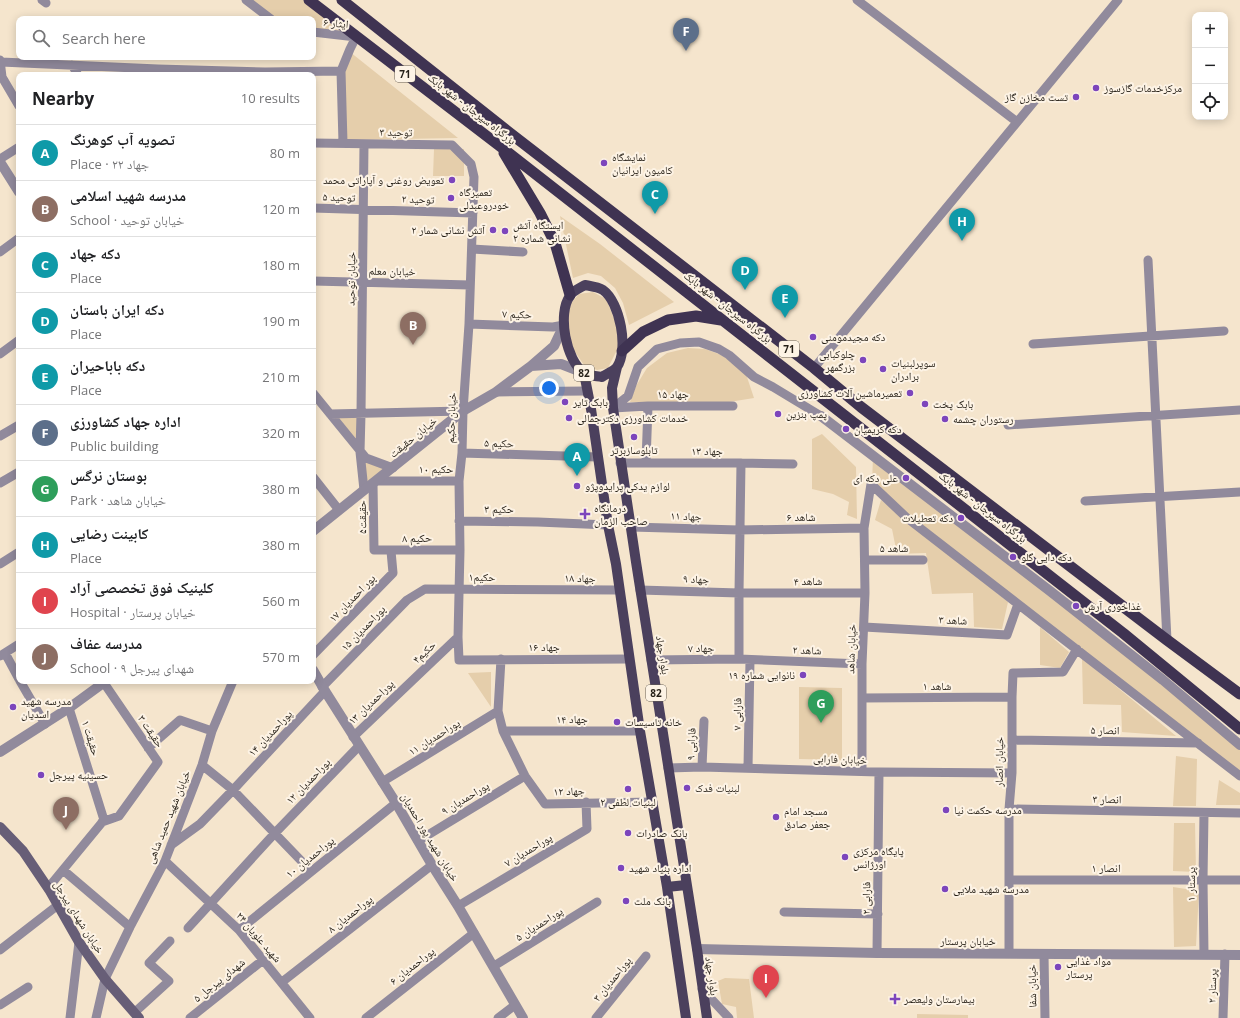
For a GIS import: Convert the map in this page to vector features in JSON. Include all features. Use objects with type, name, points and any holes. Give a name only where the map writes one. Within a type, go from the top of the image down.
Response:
[{"type":"highway","name":"بزرگراه سیرجان - شهر بابک","points":[[309,0],[500,147],[1123,633],[1240,729]]},
{"type":"highway","name":"بزرگراه سیرجان - شهر بابک","points":[[346,1],[522,143],[814,368],[861,407],[1240,694]]},
{"type":"highway","points":[[500,147],[540,213],[555,243],[570,295]]},
{"type":"highway","points":[[622,351],[643,332],[668,320],[696,316],[723,321]]},
{"type":"main road","name":"82","points":[[584,373],[602,377],[617,367],[622,351],[622,337],[618,315],[613,302],[602,289],[585,285],[570,295],[564,311],[564,325],[568,347],[573,360],[584,373],[591,409],[608,525],[620,590],[640,731],[667,887],[686,1018]]},
{"type":"main road","name":"بلوار جهاد","points":[[617,367],[612,388],[620,463],[697,949],[706,1018]]},
{"type":"main road","name":"خیابان شهدای پیرجل","points":[[0,827],[23,851],[48,888],[79,942],[105,979],[137,1015]]},
{"type":"main road","points":[[667,887],[686,885]]},
{"type":"street","points":[[246,0],[267,16]]},
{"type":"street","points":[[857,0],[1017,122]]},
{"type":"street","points":[[814,368],[1118,0]]},
{"type":"street","name":"ایثار ۶","points":[[316,32],[356,37]]},
{"type":"street","points":[[343,143],[342,71],[356,37]]},
{"type":"street","points":[[16,101],[1,77],[1,61],[158,72]]},
{"type":"street","points":[[72,65],[76,72]]},
{"type":"street","points":[[316,72],[342,71]]},
{"type":"street","name":"توحید ۳","points":[[316,143],[452,145],[472,164]]},
{"type":"street","name":"خیابان توحید","points":[[364,144],[360,452],[364,490]]},
{"type":"street","points":[[16,149],[0,160],[16,187]]},
{"type":"street","name":"خیابان حکیم","points":[[459,660],[459,480],[462,453],[463,411],[469,324],[474,177],[472,164]]},
{"type":"street","name":"توحید ۵","points":[[316,208],[364,210]]},
{"type":"street","name":"توحید ۲","points":[[364,210],[473,213]]},
{"type":"street","points":[[0,252],[16,240]]},
{"type":"street","points":[[472,249],[524,252]]},
{"type":"street","points":[[1148,260],[1167,640]]},
{"type":"street","name":"خیابان معلم","points":[[316,281],[470,284]]},
{"type":"street","name":"حکیم ۷","points":[[469,324],[553,327],[564,325]]},
{"type":"street","name":"خیابان حقیقت","points":[[316,529],[463,411],[496,392],[531,366],[554,346],[564,325]]},
{"type":"street","points":[[1033,344],[1224,331]]},
{"type":"street","points":[[0,354],[16,342]]},
{"type":"street","points":[[613,408],[628,396],[638,366],[657,348],[680,343],[699,342],[719,349],[729,355],[754,377],[821,416],[1057,596],[1163,680],[1240,746]]},
{"type":"street","points":[[531,366],[561,364],[584,373]]},
{"type":"street","points":[[496,392],[587,391]]},
{"type":"street","points":[[316,397],[360,452],[368,459],[393,468]]},
{"type":"street","points":[[646,462],[648,406]]},
{"type":"street","name":"جهاد ۱۵","points":[[613,408],[648,406],[733,406]]},
{"type":"street","points":[[1008,425],[1240,410]]},
{"type":"street","points":[[330,414],[463,411]]},
{"type":"street","points":[[0,436],[16,427]]},
{"type":"street","name":"حکیم ۵","points":[[462,453],[598,457]]},
{"type":"street","name":"جهاد ۱۳","points":[[620,463],[793,464]]},
{"type":"street","points":[[738,659],[741,463]]},
{"type":"street","points":[[0,483],[16,474]]},
{"type":"street","name":"حکیم ۱۰","points":[[375,482],[459,480]]},
{"type":"street","points":[[316,481],[339,510]]},
{"type":"street","name":"حقیقت۵","points":[[374,550],[375,482]]},
{"type":"street","name":"خیابان شاهد","points":[[862,771],[862,664],[865,593],[864,528],[871,484],[907,518],[1018,604]]},
{"type":"street","points":[[1085,501],[1240,492]]},
{"type":"street","name":"حکیم ۳","points":[[459,521],[608,525]]},
{"type":"street","name":"جهاد ۱۱","points":[[631,527],[739,530]]},
{"type":"street","name":"شاهد ۶","points":[[739,530],[864,528]]},
{"type":"street","name":"حکیم ۸","points":[[374,550],[460,550]]},
{"type":"street","name":"پور احمدیان ۱۷","points":[[316,652],[393,573],[391,550]]},
{"type":"street","points":[[0,564],[16,554]]},
{"type":"street","name":"شاهد ۵","points":[[865,560],[922,560]]},
{"type":"street","name":"حکیم۱","points":[[425,589],[540,589]]},
{"type":"street","name":"پوراحمدیان ۱۵","points":[[323,689],[407,600],[425,589]]},
{"type":"street","name":"جهاد ۱۸","points":[[540,589],[620,590]]},
{"type":"street","name":"جهاد ۹","points":[[640,590],[751,593]]},
{"type":"street","name":"شاهد ۴","points":[[751,593],[865,593]]},
{"type":"street","points":[[1018,604],[1240,776]]},
{"type":"street","name":"شاهد ۳","points":[[864,627],[1007,635],[1018,604]]},
{"type":"street","name":"حکیم۴","points":[[406,686],[458,637]]},
{"type":"street","points":[[16,646],[2,655],[16,674]]},
{"type":"street","name":"خیابان انصار","points":[[1009,953],[1009,809],[1012,773],[1013,673],[1063,672],[1078,649]]},
{"type":"street","name":"جهاد ۱۲","points":[[501,659],[498,711],[503,731],[525,776],[545,804],[586,802],[653,802]]},
{"type":"street","name":"جهاد ۱۶","points":[[459,660],[629,659]]},
{"type":"street","name":"جهاد ۷","points":[[651,660],[750,660]]},
{"type":"street","name":"شاهد ۲","points":[[750,660],[862,664]]},
{"type":"street","name":"فارابی ۷","points":[[748,768],[750,660]]},
{"type":"street","name":"خیابان شهید پور احمدیان","points":[[316,676],[358,746],[396,803],[494,966],[523,1018]]},
{"type":"street","points":[[22,684],[44,724]]},
{"type":"street","points":[[0,752],[69,708],[102,684]]},
{"type":"street","name":"حقیقت ۳","points":[[103,821],[119,816],[158,762],[106,684]]},
{"type":"street","name":"خیابان شهید حمید شاهی","points":[[96,1018],[105,979],[130,927],[165,862],[202,765],[212,731],[231,684]]},
{"type":"street","name":"پوراحمدیان ۱۳","points":[[353,737],[406,686]]},
{"type":"street","name":"پوراحمدیان ۱۴","points":[[170,846],[200,824],[233,790],[323,689]]},
{"type":"street","name":"شاهد ۱","points":[[862,698],[1012,698]]},
{"type":"street","name":"حقیقت ۱","points":[[69,708],[103,821]]},
{"type":"street","name":"پوراحمدیان ۱۱","points":[[382,782],[498,711]]},
{"type":"street","points":[[148,748],[180,720],[212,731]]},
{"type":"street","name":"فارابی ۹","points":[[702,767],[704,720]]},
{"type":"street","name":"جهاد ۱۴","points":[[503,731],[640,731]]},
{"type":"street","name":"انصار ۵","points":[[1012,740],[1198,743]]},
{"type":"street","name":"پوراحمدیان ۱۲","points":[[188,928],[275,833],[358,746]]},
{"type":"street","points":[[202,765],[233,790],[311,871]]},
{"type":"street","name":"خیابان فارابی","points":[[668,768],[702,767],[879,772],[1012,773]]},
{"type":"street","name":"فارابی ۲","points":[[877,953],[879,772]]},
{"type":"street","name":"پوراحمدیان ۹","points":[[418,841],[525,776]]},
{"type":"street","name":"پوراحمدیان ۷","points":[[458,906],[587,829],[586,802]]},
{"type":"street","name":"پوراحمدیان ۱۰","points":[[239,930],[396,803]]},
{"type":"street","name":"انصار ۳","points":[[1009,809],[1240,813]]},
{"type":"street","name":"پرستار ۱","points":[[1204,813],[1204,954]]},
{"type":"street","points":[[48,888],[103,821]]},
{"type":"street","name":"شهید علویان ۲۴","points":[[165,862],[212,903],[239,930],[282,982],[306,1017]]},
{"type":"street","name":"پوراحمدیان ۸","points":[[282,982],[432,865]]},
{"type":"street","points":[[63,870],[130,927]]},
{"type":"street","name":"انصار ۱","points":[[1010,880],[1240,880]]},
{"type":"street","name":"پوراحمدیان ۵","points":[[494,966],[597,902]]},
{"type":"street","points":[[0,950],[58,905]]},
{"type":"street","points":[[784,912],[878,914]]},
{"type":"street","name":"پوراحمدیان ۶","points":[[366,1018],[474,933]]},
{"type":"street","points":[[137,1015],[169,981],[149,963],[170,941]]},
{"type":"street","points":[[70,1018],[79,942]]},
{"type":"street","name":"خیابان پرستار","points":[[697,949],[877,953],[1240,954]]},
{"type":"street","name":"خیابان شفا","points":[[1044,954],[1045,1018]]},
{"type":"street","name":"پرستار ۲","points":[[1223,1018],[1225,954]]},
{"type":"street","name":"پوراحمدیان ۳","points":[[596,1018],[646,956]]},
{"type":"street","name":"شهدای پیرجل ۵","points":[[190,1018],[263,960]]},
{"type":"street","points":[[0,1005],[28,987]]},
{"type":"street","points":[[702,989],[729,1018]]},
{"type":"street","points":[[498,1018],[515,1005]]},
{"type":"shaded area","points":[[251,0],[303,0],[345,32],[316,30],[316,16],[272,16]]},
{"type":"shaded area","points":[[350,52],[458,138],[346,140],[344,70]]},
{"type":"shaded area","points":[[434,149],[464,149],[464,176],[433,176]]},
{"type":"shaded area","points":[[560,216],[600,244],[674,302],[629,325],[623,303],[615,288],[601,276],[588,273],[573,278]]},
{"type":"shaded area","points":[[593,292],[606,299],[616,323],[619,346],[608,368],[597,370],[584,365],[571,346],[567,319],[571,303],[579,294]]},
{"type":"shaded area","points":[[688,348],[705,349],[719,354],[733,362],[746,374],[754,398],[729,402],[630,402],[636,386],[647,368],[667,353]]},
{"type":"shaded area","points":[[332,415],[361,415],[359,449]]},
{"type":"shaded area","points":[[822,434],[856,467],[857,519],[847,515],[849,502],[833,494],[812,489],[812,439]]},
{"type":"shaded area","points":[[873,456],[1240,744],[1240,776],[908,517],[872,484]]},
{"type":"shaded area","points":[[365,459],[392,469],[365,488]]},
{"type":"shaded area","points":[[881,500],[1008,602],[1002,629],[974,627],[973,593],[932,594],[926,553],[897,554],[892,529],[875,520]]},
{"type":"shaded area","points":[[1040,627],[1069,652],[1060,668],[1040,665]]},
{"type":"shaded area","points":[[1082,658],[1176,736],[1122,732],[1121,705],[1083,704]]},
{"type":"shaded area","points":[[491,672],[491,707],[468,673]]},
{"type":"shaded area","points":[[799,687],[842,688],[842,760],[799,759]]},
{"type":"shaded area","points":[[1176,756],[1197,759],[1196,806],[1173,806]]},
{"type":"shaded area","points":[[1219,780],[1240,793],[1240,805],[1216,805]]},
{"type":"shaded area","points":[[1174,823],[1195,823],[1196,872],[1173,871]]},
{"type":"shaded area","points":[[1173,887],[1199,891],[1196,946],[1174,947]]},
{"type":"shaded area","points":[[725,978],[749,979],[754,1018],[737,1018],[736,1007],[722,1004],[718,981]]},
{"type":"shaded area","points":[[917,1014],[968,1015],[968,1018],[917,1018]]},
{"type":"place","name":"اداره جهاد کشاورزی","points":[[686,51]]},
{"type":"place","name":"مرکزخدمات گازسوز","points":[[1096,88]]},
{"type":"place","name":"تست مخازن گاز","points":[[1076,97]]},
{"type":"place","name":"نمایشگاه کامیون ایرانیان","points":[[604,163]]},
{"type":"place","name":"تعویض روغنی و آپاراتی محمد","points":[[452,180]]},
{"type":"place","name":"تعمیرگاه خودروعبدلی","points":[[451,198]]},
{"type":"place","name":"دکه جهاد","points":[[655,214]]},
{"type":"place","name":"آتش نشانی شمار ۲","points":[[493,230]]},
{"type":"place","name":"ایستگاه آتش نشانی شماره ۲","points":[[505,231]]},
{"type":"place","name":"کابینت رضایی","points":[[962,241]]},
{"type":"place","name":"دکه ایران باستان","points":[[745,290]]},
{"type":"place","name":"دکه باباحیران","points":[[785,318]]},
{"type":"place","name":"دکه مجیدمومنی","points":[[813,337]]},
{"type":"place","name":"مدرسه شهید اسلامی","points":[[413,345]]},
{"type":"place","name":"چلوکبابی بزرگمهر","points":[[863,360]]},
{"type":"place","name":"سوپرلبنیات برادران","points":[[883,369]]},
{"type":"place","name":"تعمیرماشین آلات کشاورزی","points":[[910,393]]},
{"type":"place","name":"بابک تایر","points":[[565,402]]},
{"type":"place","name":"بابک پخت","points":[[925,404]]},
{"type":"place","name":"پمپ بنزین","points":[[778,414]]},
{"type":"place","name":"خدمات کشاورزی دکترجمالی","points":[[569,418]]},
{"type":"place","name":"رستوران چشمه","points":[[945,419]]},
{"type":"place","name":"دکه کریمیان","points":[[846,429]]},
{"type":"place","name":"تابلوسازبرتر","points":[[634,437]]},
{"type":"place","name":"تصویه آب کوهرنگ","points":[[577,476]]},
{"type":"place","name":"علی دکه ای","points":[[906,478]]},
{"type":"place","name":"لوازم یدکی پرایدوپژو","points":[[577,486]]},
{"type":"place","name":"درمانگاه صاحب الزمان","points":[[585,514]]},
{"type":"place","name":"دکه تعطیلات","points":[[961,518]]},
{"type":"place","name":"دکه دایی گلو","points":[[1013,557]]},
{"type":"place","name":"غذاخوری آرش","points":[[1076,606]]},
{"type":"place","name":"نانوایی شماره ۱۹","points":[[803,675]]},
{"type":"place","name":"مدرسه شهید اسدیان","points":[[13,707]]},
{"type":"place","name":"خانه تاسیسات","points":[[617,722]]},
{"type":"place","name":"بوستان نرگس","points":[[821,723]]},
{"type":"place","name":"حسینیه پیرجل","points":[[41,775]]},
{"type":"place","name":"لبنیات فدک","points":[[687,788]]},
{"type":"place","name":"لبنیات لطفی ۲","points":[[628,789]]},
{"type":"place","name":"مدرسه حکمت نیا","points":[[946,810]]},
{"type":"place","name":"مسجد امام جعفر صادق","points":[[776,817]]},
{"type":"place","name":"مدرسه عفاف","points":[[66,830]]},
{"type":"place","name":"بانک صادرات","points":[[628,833]]},
{"type":"place","name":"پایگاه مرکزی اورژانس","points":[[845,857]]},
{"type":"place","name":"اداره بنیاد شهید","points":[[621,868]]},
{"type":"place","name":"مدرسه شهید ملایی","points":[[945,889]]},
{"type":"place","name":"بانک ملت","points":[[626,901]]},
{"type":"place","name":"مواد غذایی پرستار","points":[[1058,967]]},
{"type":"place","name":"کلینیک فوق تخصصی آراد","points":[[766,998]]},
{"type":"place","name":"بیمارستان ولیعصر","points":[[895,999]]}]
